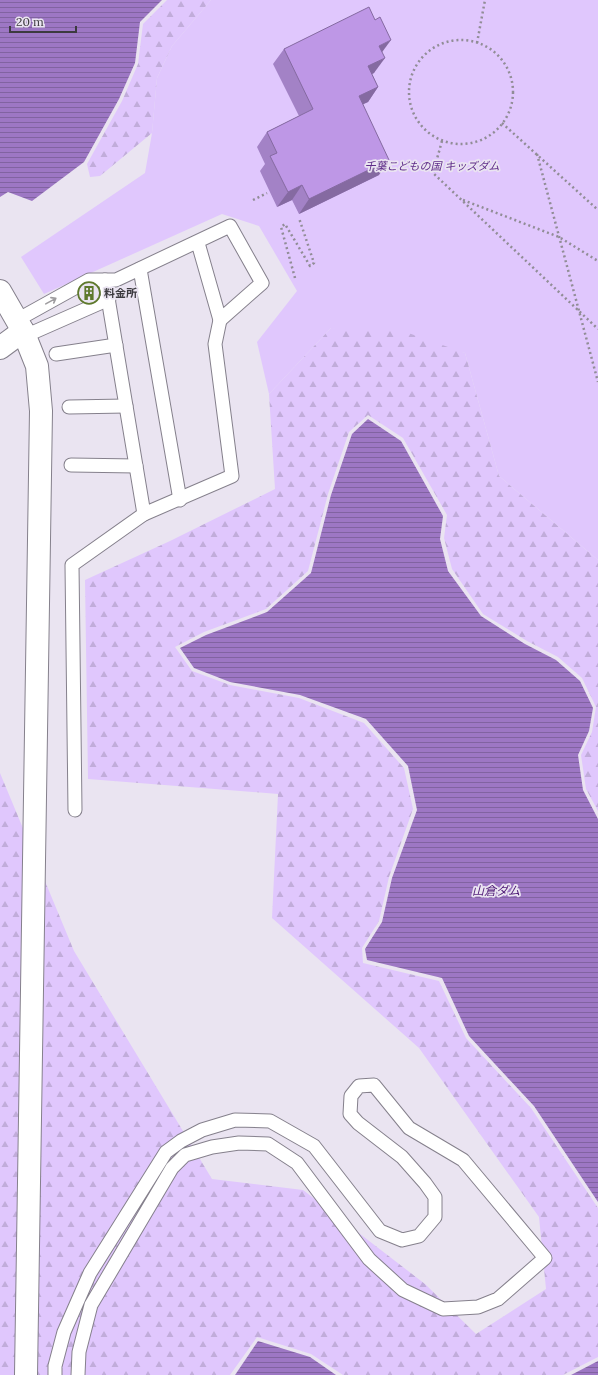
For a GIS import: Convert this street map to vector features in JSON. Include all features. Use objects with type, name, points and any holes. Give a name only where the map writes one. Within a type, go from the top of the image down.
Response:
[{"type":"street","points":[[0,291],[21,329],[37,366],[41,411],[26,1375]]},
{"type":"street","points":[[0,348],[21,329]]},
{"type":"lane","points":[[21,329],[89,280],[111,280],[140,269],[198,243],[230,226],[262,283],[220,320]]},
{"type":"lane","points":[[75,810],[72,565],[144,514],[180,500],[232,476],[215,344],[220,320],[198,243]]},
{"type":"lane","points":[[140,269],[180,500]]},
{"type":"lane","points":[[111,280],[109,299],[144,514]]},
{"type":"lane","points":[[21,329],[109,299]]},
{"type":"lane","points":[[56,354],[116,345]]},
{"type":"lane","points":[[69,407],[126,406]]},
{"type":"lane","points":[[71,465],[136,466]]},
{"type":"lane","points":[[55,1375],[55,1366],[64,1332],[90,1272],[166,1152],[181,1141],[202,1130],[235,1120],[270,1121],[314,1146],[380,1231],[402,1240],[420,1236],[435,1218],[435,1197],[402,1157],[358,1123],[350,1114],[351,1096],[359,1086],[374,1085],[409,1128],[463,1160],[545,1258],[498,1299],[478,1307],[443,1309],[403,1290],[370,1259],[297,1163],[268,1144],[239,1143],[212,1147],[185,1155],[172,1168],[102,1286],[89,1312],[79,1352],[78,1375]]},
{"type":"path","points":[[476,43],[485,0]]},
{"type":"path","points":[[464,38],[476,43],[495,50],[513,79],[511,112],[490,138],[457,146],[426,134],[408,106],[410,73],[431,47],[464,38]]},
{"type":"path","points":[[502,123],[598,210]]},
{"type":"path","points":[[442,141],[433,173],[598,329]]},
{"type":"path","points":[[536,154],[598,382]]},
{"type":"path","points":[[253,200],[267,193]]},
{"type":"path","points":[[461,199],[559,237],[598,261]]},
{"type":"path","points":[[295,278],[281,227],[285,224],[310,266],[314,263],[299,218]]},
{"type":"green space","points":[[167,0],[211,0],[172,46],[157,78],[152,133],[100,176],[90,177],[87,164],[122,101],[138,64],[143,24]]},
{"type":"green space","name":"千葉こどもの国 キッズダム","points":[[211,0],[598,0],[598,560],[499,476],[465,353],[331,328],[269,394],[257,342],[297,291],[259,226],[222,214],[44,294],[21,257],[145,173],[152,133],[157,78],[172,46]]},
{"type":"green space","points":[[331,328],[397,329],[465,353],[499,476],[598,560],[598,811],[586,789],[581,755],[592,732],[596,707],[582,678],[558,657],[527,641],[483,614],[452,569],[444,538],[447,515],[403,438],[368,415],[349,432],[328,494],[308,571],[266,609],[204,632],[175,647],[192,671],[230,685],[299,698],[364,723],[404,768],[413,809],[389,877],[379,921],[362,948],[363,963],[439,981],[466,1038],[531,1108],[598,1208],[598,1357],[563,1375],[343,1375],[311,1354],[257,1337],[230,1375],[0,1375],[0,773],[74,951],[212,1179],[303,1190],[425,1284],[476,1334],[546,1289],[539,1217],[419,1048],[272,918],[278,794],[88,779],[85,580],[170,541],[275,489],[269,394]]},
{"type":"water","points":[[0,0],[162,0],[140,22],[135,63],[119,99],[84,162],[32,201],[8,192],[0,197]]},
{"type":"water","name":"山倉ダム","points":[[368,419],[401,441],[443,516],[440,539],[448,571],[481,616],[525,644],[556,660],[580,681],[593,708],[589,731],[578,755],[583,790],[598,819],[598,1202],[534,1106],[469,1036],[442,978],[367,960],[365,949],[382,922],[392,878],[417,810],[408,766],[366,719],[300,695],[230,682],[194,668],[180,648],[206,635],[267,612],[311,573],[331,495],[352,434]]},
{"type":"water","points":[[258,1341],[310,1357],[336,1375],[235,1375]]},
{"type":"water","points":[[598,1361],[598,1375],[571,1375]]},
{"type":"building","points":[[369,7],[375,20],[380,17],[391,40],[379,46],[385,58],[368,66],[378,87],[359,96],[389,160],[309,199],[302,185],[288,192],[270,156],[277,153],[267,132],[313,109],[284,49]]},
{"type":"place","name":"料金所","points":[[89,293]]}]
